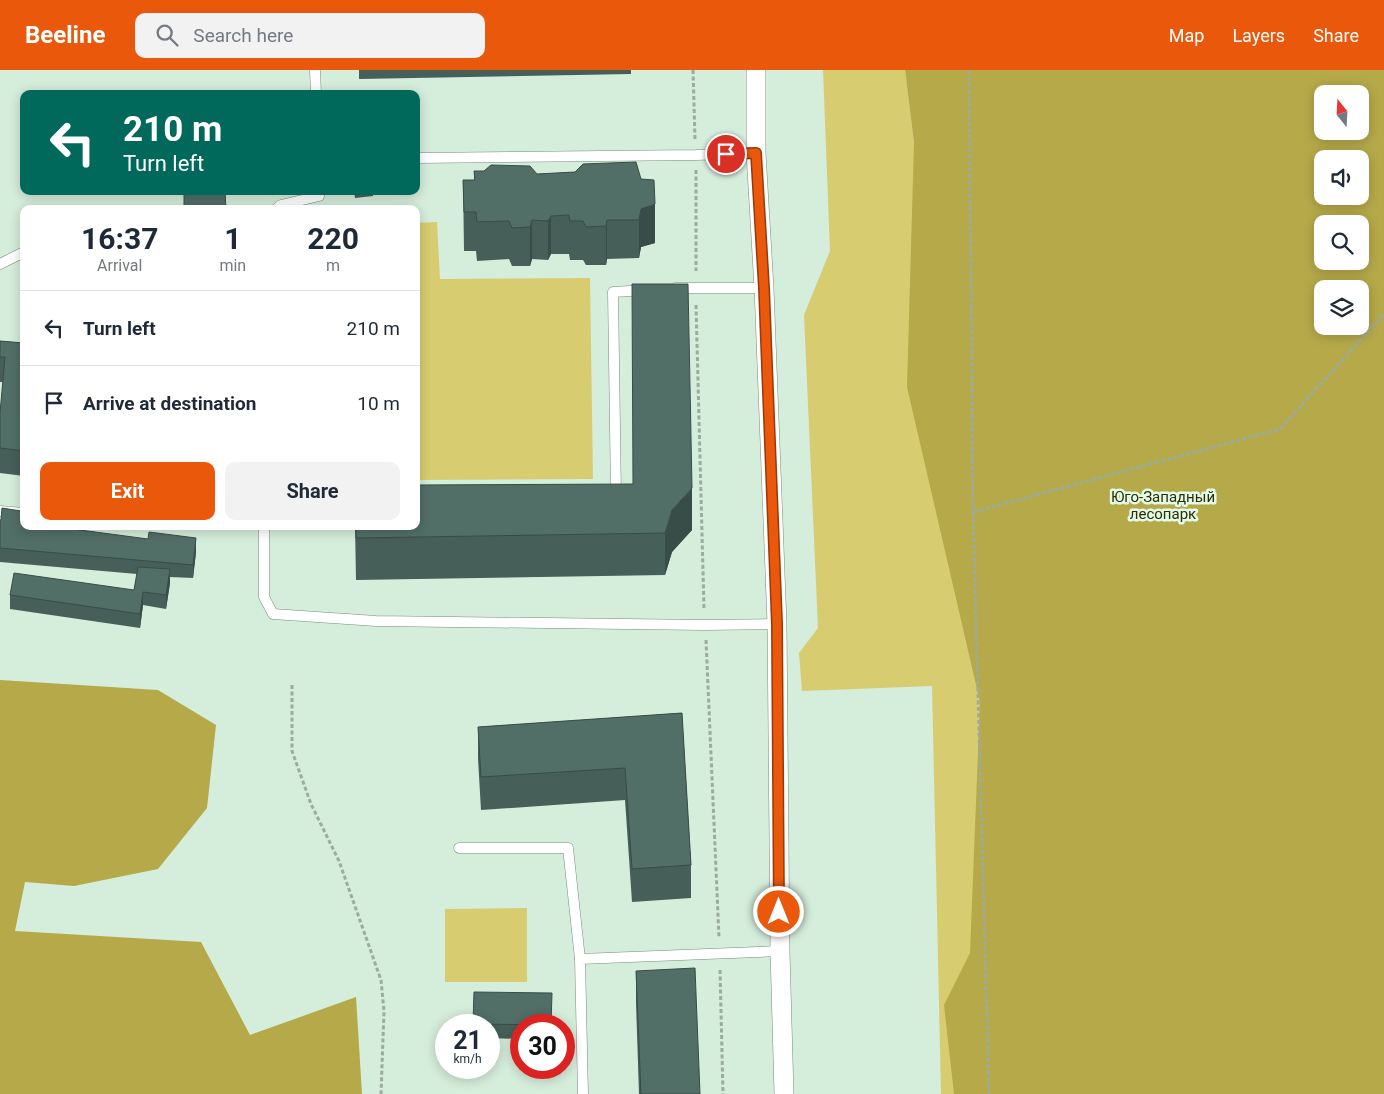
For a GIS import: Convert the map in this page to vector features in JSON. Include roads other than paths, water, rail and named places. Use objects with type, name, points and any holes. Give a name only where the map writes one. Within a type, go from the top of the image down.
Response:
[{"type":"street","points":[[756,70],[756,153],[764,288],[777,624],[780,950],[784,1094]]},
{"type":"lane","points":[[315,70],[316,90]]},
{"type":"lane","points":[[420,158],[756,153]]},
{"type":"lane","points":[[280,205],[318,195]]},
{"type":"lane","points":[[0,264],[20,254]]},
{"type":"lane","points":[[616,502],[613,292],[696,288],[764,288]]},
{"type":"lane","points":[[0,511],[20,513]]},
{"type":"lane","points":[[264,530],[264,598],[273,614],[376,621],[705,625],[777,624]]},
{"type":"lane","points":[[459,848],[568,848],[580,959],[583,1094]]},
{"type":"lane","points":[[580,959],[780,950]]},
{"type":"park label","name":"Юго-Западный лесопарк","points":[[1163,506]]}]
